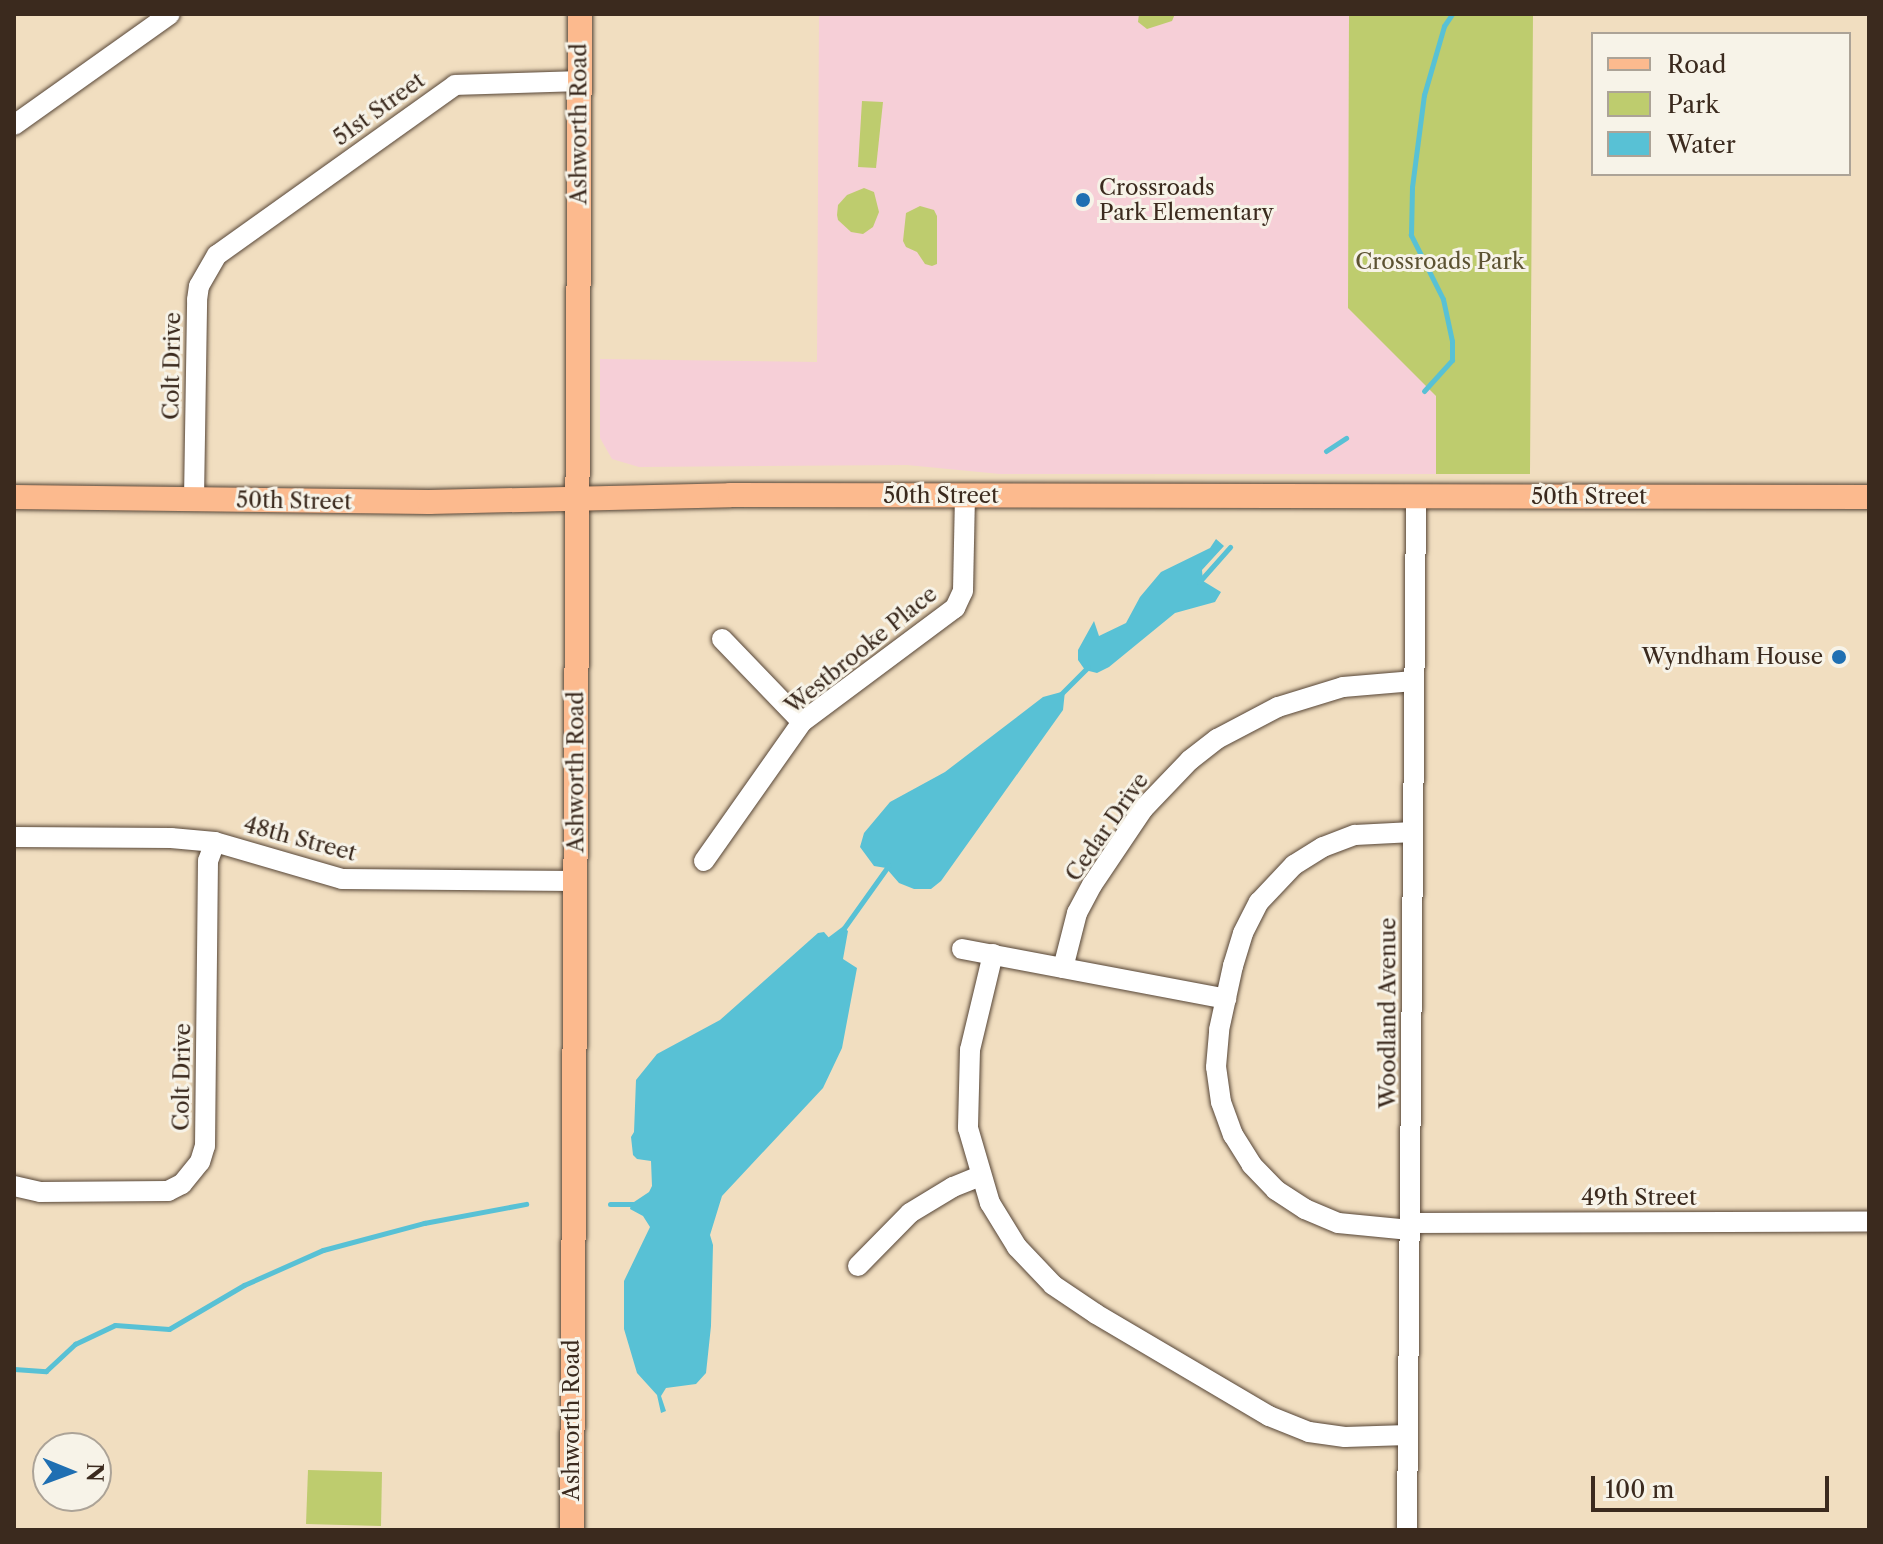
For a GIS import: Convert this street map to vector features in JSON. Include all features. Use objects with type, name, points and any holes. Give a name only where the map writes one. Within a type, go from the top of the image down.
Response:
[{"type":"main road","name":"Ashworth Road","points":[[572,1530],[580,14]]},
{"type":"main road","name":"50th Street","points":[[14,497],[1869,497]]},
{"type":"street","points":[[14,125],[170,14]]},
{"type":"street","name":"51st Street","points":[[229,245],[455,85],[580,81]]},
{"type":"street","name":"Colt Drive","points":[[194,499],[197,300],[208,266],[229,245]]},
{"type":"street","name":"Westbrooke Place","points":[[704,861],[802,722],[955,608],[963,591],[965,496]]},
{"type":"street","name":"Woodland Avenue","points":[[1407,1530],[1416,496]]},
{"type":"street","points":[[722,639],[802,722]]},
{"type":"street","name":"Cedar Drive","points":[[1063,968],[1077,913],[1092,885],[1143,809],[1190,760],[1247,721],[1299,699],[1343,687],[1414,681]]},
{"type":"street","name":"49th Street","points":[[1413,832],[1355,835],[1323,847],[1281,876],[1259,902],[1243,933],[1226,999],[1216,1067],[1221,1102],[1233,1135],[1252,1165],[1276,1190],[1305,1209],[1338,1223],[1410,1227],[1869,1221]]},
{"type":"street","name":"48th Street","points":[[14,837],[171,838],[215,842],[342,879],[575,881]]},
{"type":"street","name":"Colt Drive","points":[[14,1186],[40,1192],[168,1191],[182,1184],[200,1162],[205,1146],[208,861],[215,842]]},
{"type":"street","points":[[962,949],[1226,999]]},
{"type":"street","points":[[993,954],[967,1079],[968,1128],[990,1203],[1017,1247],[1053,1285],[1096,1314],[1269,1416],[1309,1432],[1345,1437],[1408,1435]]},
{"type":"street","points":[[858,1266],[910,1213],[953,1187],[980,1176]]},
{"type":"shaded area","name":"Crossroads Park Elementary","points":[[819,14],[1349,14],[1348,308],[1437,396],[1436,474],[1000,474],[907,465],[639,467],[612,459],[600,438],[600,359],[817,362]]},
{"type":"green space","points":[[1139,14],[1175,14],[1172,21],[1147,29],[1138,22]]},
{"type":"green space","name":"Crossroads Park","points":[[1349,14],[1533,14],[1530,474],[1436,474],[1436,396],[1348,308]]},
{"type":"green space","points":[[862,101],[883,102],[876,168],[858,167]]},
{"type":"green space","points":[[864,188],[874,192],[879,212],[873,227],[863,234],[851,232],[838,220],[837,215],[838,205],[847,195]]},
{"type":"green space","points":[[920,206],[934,210],[937,216],[937,264],[932,266],[925,264],[917,252],[906,247],[903,241],[906,213]]},
{"type":"green space","points":[[308,1470],[382,1472],[381,1526],[306,1524]]},
{"type":"water","points":[[1216,539],[1224,546],[1202,570],[1203,581],[1221,592],[1215,602],[1175,613],[1109,667],[1097,673],[1085,670],[1078,660],[1078,650],[1094,621],[1099,636],[1126,623],[1140,597],[1161,572],[1210,548]]},
{"type":"water","points":[[1065,691],[1063,710],[941,881],[931,889],[914,889],[899,883],[886,868],[874,866],[860,847],[864,833],[890,802],[945,772],[1043,697]]},
{"type":"water","points":[[844,928],[848,931],[843,959],[857,968],[842,1048],[823,1088],[722,1196],[710,1235],[713,1245],[711,1326],[706,1373],[696,1384],[666,1388],[661,1396],[666,1411],[661,1413],[657,1395],[637,1373],[624,1329],[624,1281],[650,1227],[643,1216],[630,1209],[631,1204],[649,1192],[652,1186],[651,1161],[637,1159],[633,1155],[631,1137],[634,1132],[636,1080],[657,1054],[720,1020],[818,933],[824,932],[830,939]]},
{"type":"waterway","points":[[1424,391],[1452,360],[1452,341],[1443,299],[1411,235],[1412,187],[1424,95],[1444,26],[1452,14]]},
{"type":"waterway","points":[[1326,451],[1346,438]]},
{"type":"waterway","points":[[1199,582],[1230,547]]},
{"type":"waterway","points":[[1061,694],[1088,667]]},
{"type":"waterway","points":[[828,940],[844,928],[889,865]]},
{"type":"waterway","points":[[14,1369],[46,1371],[75,1344],[115,1325],[169,1329],[244,1285],[323,1250],[424,1223],[526,1204]]},
{"type":"waterway","points":[[610,1204],[637,1204]]},
{"type":"place","name":"Crossroads Park Elementary","points":[[1083,200]]},
{"type":"place","name":"Wyndham House","points":[[1839,657]]}]
